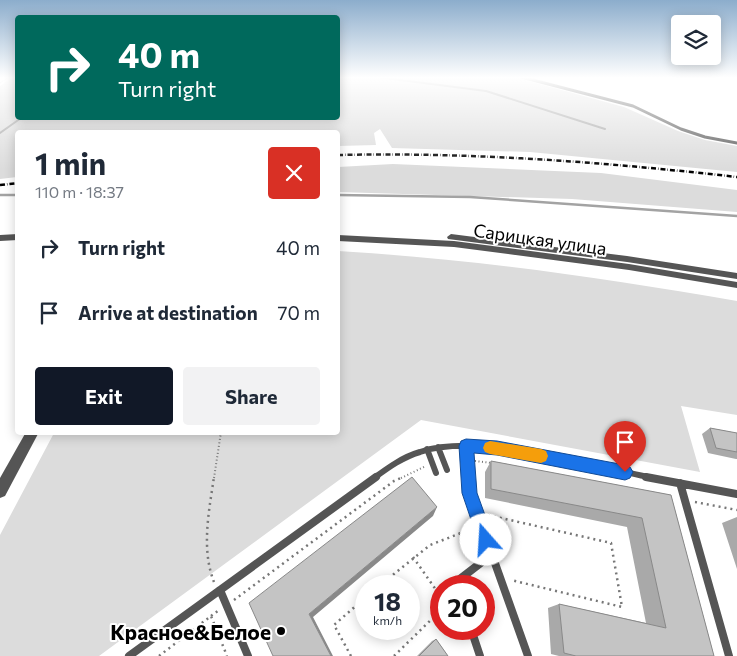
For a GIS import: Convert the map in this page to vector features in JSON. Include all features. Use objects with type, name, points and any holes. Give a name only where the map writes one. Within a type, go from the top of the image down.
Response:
[{"type":"street","name":"Сарицкая улица","points":[[340,231],[465,239],[627,259],[737,276]]},
{"type":"street","points":[[0,238],[15,237]]},
{"type":"street","name":"Сарицкая улица","points":[[340,238],[454,244],[629,267],[737,285]]},
{"type":"street","points":[[0,244],[15,244]]},
{"type":"street","points":[[0,491],[31,435]]},
{"type":"lane","points":[[636,108],[681,129],[705,137],[737,143]]},
{"type":"lane","points":[[129,656],[399,460],[412,453],[427,449],[466,446],[497,448],[737,494]]},
{"type":"lane","points":[[466,446],[470,493],[528,656]]},
{"type":"lane","points":[[438,447],[447,470]]},
{"type":"lane","points":[[427,449],[436,473]]},
{"type":"lane","points":[[680,483],[729,656]]},
{"type":"lane","points":[[465,575],[491,555]]},
{"type":"lane","points":[[220,590],[248,656]]},
{"type":"lane","points":[[475,640],[480,656]]},
{"type":"path","points":[[220,590],[209,574],[206,560],[221,435]]},
{"type":"path","points":[[468,460],[499,464]]},
{"type":"path","points":[[235,599],[394,481],[432,464]]},
{"type":"path","points":[[685,500],[737,510]]},
{"type":"path","points":[[476,512],[611,543],[622,606],[499,577]]},
{"type":"path","points":[[392,575],[430,545],[481,526]]},
{"type":"path","points":[[413,557],[430,581]]},
{"type":"path","points":[[351,656],[334,625],[355,607]]},
{"type":"path","points":[[159,656],[211,616],[227,656]]},
{"type":"path","points":[[394,656],[430,621]]},
{"type":"shaded area","points":[[0,108],[15,108],[15,120],[340,120],[340,108],[625,108],[678,131],[705,140],[737,146],[737,172],[530,152],[392,148],[380,129],[374,133],[376,145],[340,146],[340,130],[15,130],[15,177],[0,179]]},
{"type":"shaded area","points":[[393,164],[601,173],[737,190],[737,212],[572,199],[340,192],[340,167]]},
{"type":"shaded area","points":[[340,251],[538,270],[737,301],[737,415],[681,406],[700,472],[421,420],[99,656],[0,656],[0,535],[53,435],[340,435]]},
{"type":"building","points":[[710,428],[737,433],[737,452],[716,448]]},
{"type":"building","points":[[624,437],[637,439],[639,450],[626,447]]},
{"type":"building","points":[[491,461],[671,495],[714,656],[576,656],[564,653],[559,604],[666,628],[642,518],[491,489]]},
{"type":"building","points":[[412,477],[437,507],[309,614],[331,656],[273,656],[249,603]]},
{"type":"building","points":[[437,640],[448,656],[419,656]]},
{"type":"waterway","points":[[538,108],[605,129]]},
{"type":"waterway","points":[[0,133],[18,120]]},
{"type":"waterway","points":[[0,195],[15,195]]},
{"type":"waterway","points":[[340,195],[470,197],[737,216]]},
{"type":"railway","points":[[340,155],[438,155],[538,159],[737,177]]},
{"type":"railway","points":[[0,185],[15,183]]},
{"type":"slow traffic","points":[[490,448],[541,456]]},
{"type":"place","name":"Красное&Белое","points":[[281,631]]},
{"type":"route","points":[[486,540],[470,493],[466,446],[497,448],[625,472]]}]
